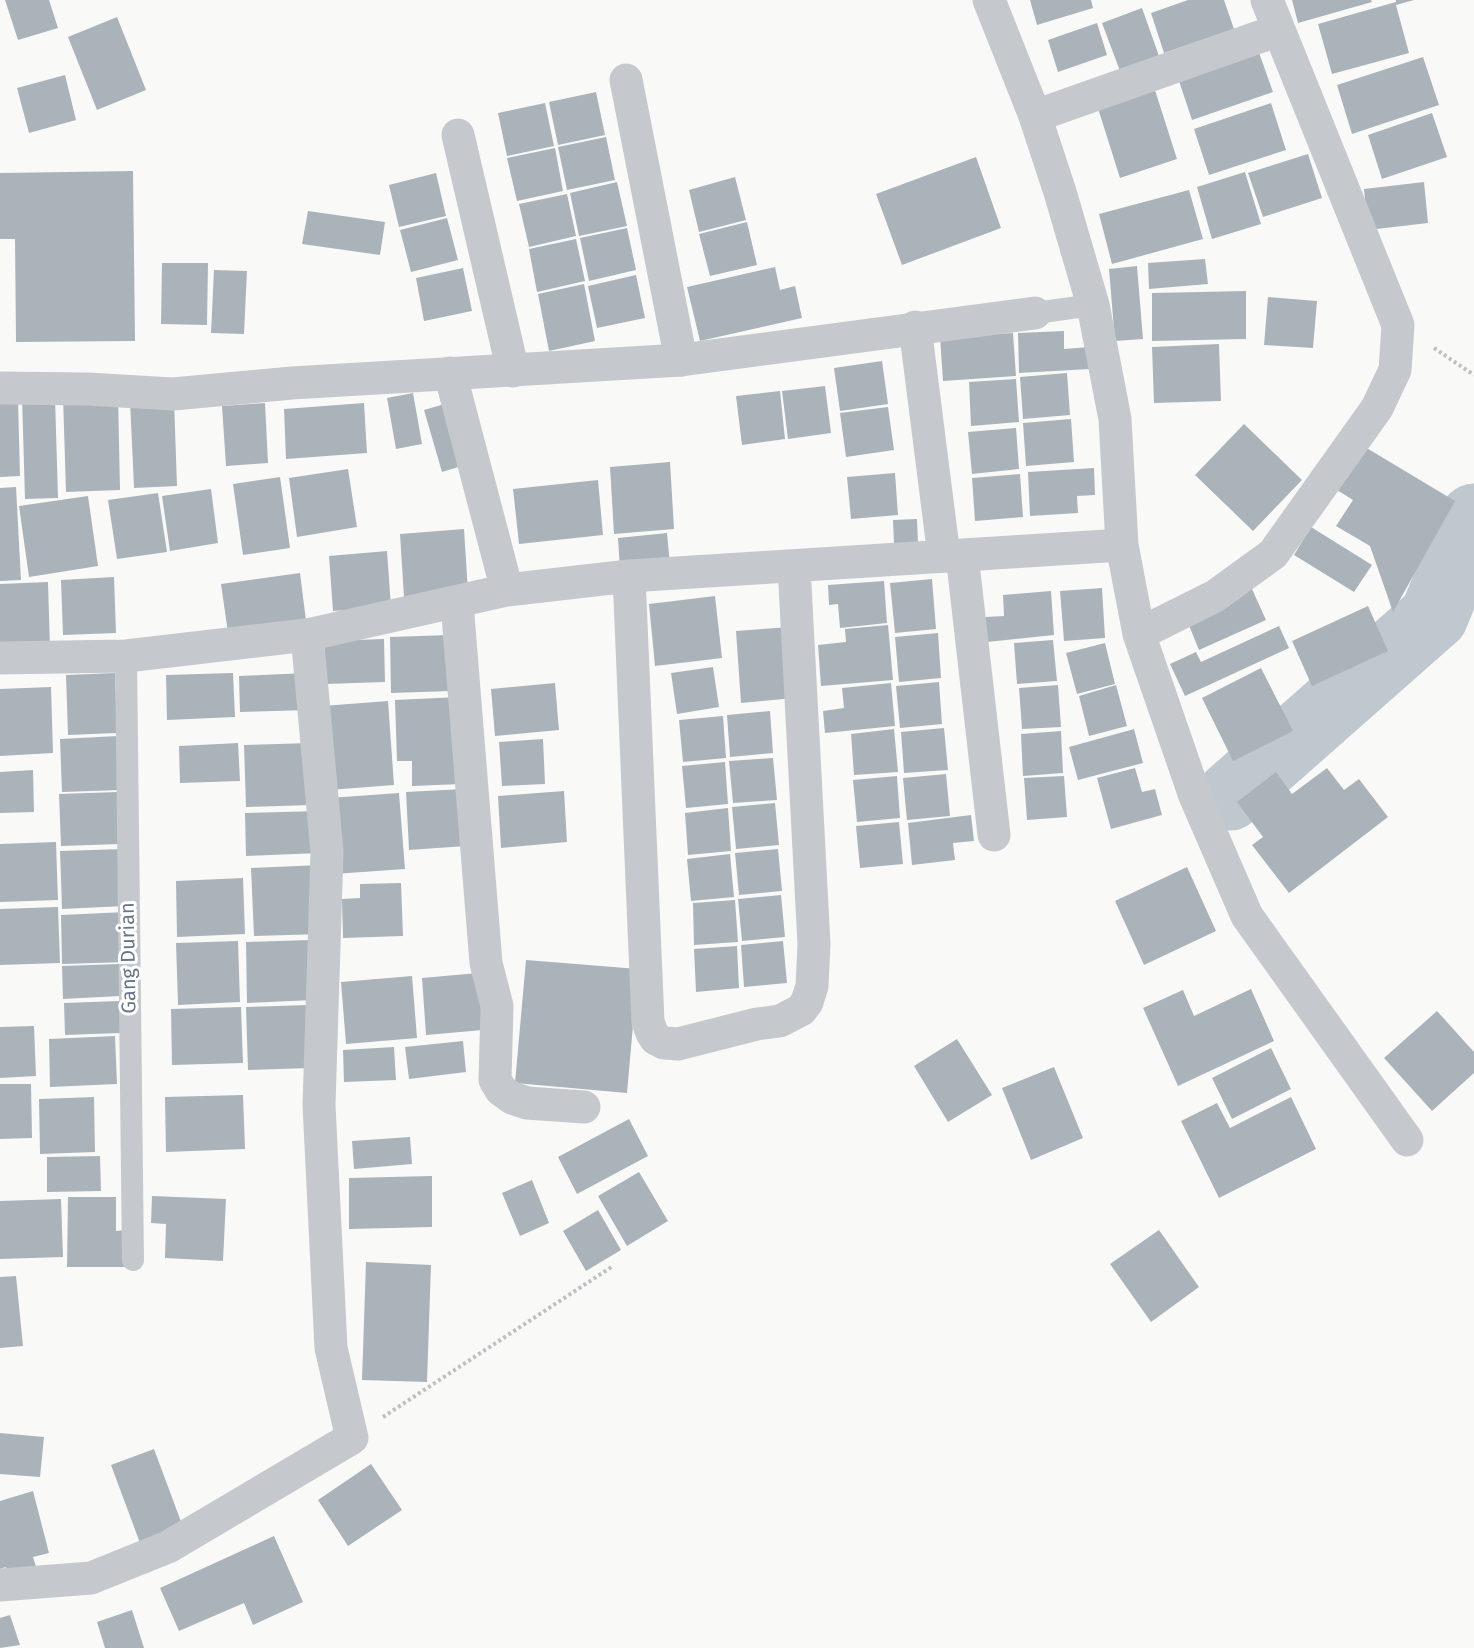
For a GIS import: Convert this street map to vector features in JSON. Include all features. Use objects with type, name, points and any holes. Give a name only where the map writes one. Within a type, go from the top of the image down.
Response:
[{"type":"street","points":[[990,0],[1035,116],[1093,305],[1115,418],[1122,544],[1139,634],[1195,796],[1247,916],[1407,1140]]},
{"type":"street","points":[[1139,634],[1215,597],[1273,554],[1377,408],[1395,370],[1398,325],[1267,0]]},
{"type":"street","points":[[1035,116],[1279,30]]},
{"type":"street","points":[[626,80],[681,360]]},
{"type":"street","points":[[458,135],[513,371]]},
{"type":"street","points":[[0,388],[87,389],[173,394],[292,382],[681,360],[1035,312]]},
{"type":"street","points":[[915,327],[953,556],[994,835]]},
{"type":"street","points":[[450,373],[507,590]]},
{"type":"street","points":[[0,658],[126,656],[307,636],[507,590],[629,576],[1122,544]]},
{"type":"street","points":[[629,576],[648,1022],[651,1033],[656,1039],[664,1043],[678,1044],[788,1018],[801,1010],[807,1002],[812,986],[814,944],[794,566]]},
{"type":"street","points":[[457,603],[486,963],[497,1006],[495,1080],[501,1090],[512,1098],[527,1103],[584,1107]]},
{"type":"street","points":[[0,1585],[91,1578],[168,1547],[352,1438],[332,1348],[319,1105],[327,852],[307,636]]},
{"type":"lane","points":[[1035,312],[1093,305]]},
{"type":"lane","name":"Gang Durian","points":[[126,656],[133,1260]]},
{"type":"path","points":[[1398,325],[1474,375]]},
{"type":"path","points":[[352,1438],[613,1266]]},
{"type":"building","points":[[5,0],[49,0],[58,28],[18,40]]},
{"type":"building","points":[[1030,0],[1091,0],[1093,8],[1037,25]]},
{"type":"building","points":[[1188,0],[1224,0],[1234,29],[1164,53],[1151,13]]},
{"type":"building","points":[[1292,0],[1371,0],[1372,2],[1298,23]]},
{"type":"building","points":[[1396,0],[1414,0],[1396,5],[1409,53],[1332,74],[1318,24],[1396,2]]},
{"type":"building","points":[[1142,8],[1159,56],[1120,71],[1102,23]]},
{"type":"building","points":[[117,17],[146,90],[97,110],[68,37]]},
{"type":"building","points":[[1097,23],[1107,55],[1058,72],[1048,40]]},
{"type":"building","points":[[1257,47],[1273,92],[1192,120],[1177,75]]},
{"type":"building","points":[[1423,57],[1439,105],[1352,134],[1337,85]]},
{"type":"building","points":[[65,75],[76,120],[29,133],[17,88]]},
{"type":"building","points":[[1153,84],[1177,159],[1120,178],[1096,102]]},
{"type":"building","points":[[596,92],[605,135],[558,145],[549,102]]},
{"type":"building","points":[[545,103],[554,146],[507,156],[498,113]]},
{"type":"building","points":[[1271,103],[1286,150],[1209,175],[1194,129]]},
{"type":"building","points":[[1432,113],[1447,157],[1382,179],[1368,135]]},
{"type":"building","points":[[606,137],[615,180],[567,190],[558,147]]},
{"type":"building","points":[[555,148],[563,191],[517,201],[507,158]]},
{"type":"building","points":[[1308,154],[1322,198],[1263,217],[1248,173]]},
{"type":"building","points":[[976,157],[1001,228],[902,265],[876,194]]},
{"type":"building","points":[[133,171],[135,341],[16,342],[15,239],[0,239],[0,173]]},
{"type":"building","points":[[1245,172],[1261,224],[1212,239],[1197,187]]},
{"type":"building","points":[[436,173],[446,216],[399,227],[389,185]]},
{"type":"building","points":[[735,177],[746,220],[699,232],[689,190]]},
{"type":"building","points":[[617,182],[627,226],[579,236],[570,193]]},
{"type":"building","points":[[1424,182],[1428,223],[1368,230],[1364,189]]},
{"type":"building","points":[[1189,190],[1203,239],[1112,264],[1099,214]]},
{"type":"building","points":[[567,194],[576,236],[529,247],[519,204]]},
{"type":"building","points":[[308,211],[385,222],[380,255],[302,244]]},
{"type":"building","points":[[447,218],[458,260],[411,272],[400,230]]},
{"type":"building","points":[[747,222],[757,265],[710,276],[699,234]]},
{"type":"building","points":[[627,228],[636,270],[589,281],[580,238]]},
{"type":"building","points":[[576,239],[585,281],[537,292],[529,249]]},
{"type":"building","points":[[1205,259],[1208,284],[1149,289],[1148,263]]},
{"type":"building","points":[[162,263],[208,263],[207,325],[161,324]]},
{"type":"building","points":[[1137,266],[1143,339],[1115,341],[1109,269]]},
{"type":"building","points":[[775,267],[780,290],[795,286],[802,318],[700,341],[687,287]]},
{"type":"building","points":[[463,268],[472,311],[424,321],[416,278]]},
{"type":"building","points":[[214,270],[247,271],[244,334],[211,333]]},
{"type":"building","points":[[636,275],[645,318],[597,328],[588,286]]},
{"type":"building","points":[[584,284],[595,341],[549,351],[538,294]]},
{"type":"building","points":[[1246,291],[1246,339],[1152,341],[1152,293]]},
{"type":"building","points":[[1268,297],[1317,301],[1313,348],[1264,345]]},
{"type":"building","points":[[1064,331],[1064,349],[1089,347],[1090,369],[1019,373],[1018,333]]},
{"type":"building","points":[[1013,333],[1016,376],[943,381],[940,337]]},
{"type":"building","points":[[1219,344],[1221,401],[1154,403],[1152,347]]},
{"type":"building","points":[[882,361],[888,404],[840,411],[834,368]]},
{"type":"building","points":[[1067,373],[1070,415],[1023,419],[1020,377]]},
{"type":"building","points":[[1016,379],[1019,422],[971,426],[969,382]]},
{"type":"building","points":[[825,386],[831,433],[788,439],[782,391]]},
{"type":"building","points":[[780,391],[785,439],[742,445],[736,396]]},
{"type":"building","points":[[413,393],[422,444],[396,449],[387,398]]},
{"type":"building","points":[[118,394],[120,490],[66,492],[63,396]]},
{"type":"building","points":[[22,397],[55,397],[58,498],[25,499]]},
{"type":"building","points":[[18,400],[20,476],[0,477],[0,401]]},
{"type":"building","points":[[174,400],[177,486],[134,488],[130,401]]},
{"type":"building","points":[[265,403],[268,463],[226,466],[222,406]]},
{"type":"building","points":[[364,403],[367,453],[286,459],[284,409]]},
{"type":"building","points":[[448,403],[465,465],[442,472],[424,410]]},
{"type":"building","points":[[888,407],[894,450],[846,457],[840,413]]},
{"type":"building","points":[[1071,419],[1074,462],[1026,466],[1023,423]]},
{"type":"building","points":[[1244,424],[1302,480],[1253,531],[1195,475]]},
{"type":"building","points":[[1016,428],[1019,469],[972,474],[968,432]]},
{"type":"building","points":[[1365,447],[1455,501],[1393,612],[1370,546],[1336,526],[1353,500],[1337,490]]},
{"type":"building","points":[[670,462],[674,529],[614,534],[610,467]]},
{"type":"building","points":[[1094,468],[1095,495],[1077,496],[1078,513],[1030,516],[1028,472]]},
{"type":"building","points":[[348,469],[357,527],[297,537],[289,478]]},
{"type":"building","points":[[895,473],[898,515],[851,519],[847,477]]},
{"type":"building","points":[[1020,474],[1023,517],[975,521],[972,478]]},
{"type":"building","points":[[280,477],[290,548],[243,555],[233,484]]},
{"type":"building","points":[[598,480],[603,535],[519,544],[513,489]]},
{"type":"building","points":[[16,487],[21,580],[0,581],[0,488]]},
{"type":"building","points":[[211,489],[218,543],[170,551],[162,496]]},
{"type":"building","points":[[158,493],[167,552],[117,559],[108,500]]},
{"type":"building","points":[[88,496],[98,566],[29,577],[19,506]]},
{"type":"building","points":[[917,519],[918,544],[894,545],[893,520]]},
{"type":"building","points":[[1311,527],[1372,565],[1354,592],[1294,555]]},
{"type":"building","points":[[464,529],[468,592],[404,597],[400,534]]},
{"type":"building","points":[[667,533],[670,565],[620,569],[618,538]]},
{"type":"building","points":[[387,551],[391,607],[333,611],[329,556]]},
{"type":"building","points":[[300,573],[307,629],[229,640],[221,584]]},
{"type":"building","points":[[114,577],[116,633],[63,635],[61,580]]},
{"type":"building","points":[[932,579],[936,629],[895,633],[890,583]]},
{"type":"building","points":[[884,581],[887,623],[840,628],[838,604],[829,605],[828,585]]},
{"type":"building","points":[[48,582],[50,649],[0,650],[0,584]]},
{"type":"building","points":[[1102,588],[1105,638],[1064,641],[1060,591]]},
{"type":"building","points":[[1252,589],[1266,620],[1199,650],[1186,618]]},
{"type":"building","points":[[1051,591],[1054,635],[987,642],[985,617],[1004,616],[1003,595]]},
{"type":"building","points":[[715,596],[722,658],[655,666],[649,604]]},
{"type":"building","points":[[1368,606],[1388,651],[1312,686],[1292,641]]},
{"type":"building","points":[[888,625],[893,680],[821,686],[818,645],[846,642],[845,629]]},
{"type":"building","points":[[1279,626],[1289,648],[1185,696],[1170,664],[1196,652],[1201,662]]},
{"type":"building","points":[[789,627],[794,698],[741,703],[736,631]]},
{"type":"building","points":[[938,633],[941,678],[899,682],[895,637]]},
{"type":"building","points":[[449,635],[451,691],[391,693],[390,637]]},
{"type":"building","points":[[384,639],[385,682],[325,684],[325,641]]},
{"type":"building","points":[[1053,640],[1057,681],[1017,684],[1014,643]]},
{"type":"building","points":[[1105,643],[1115,684],[1077,694],[1066,653]]},
{"type":"building","points":[[713,667],[719,707],[677,714],[671,673]]},
{"type":"building","points":[[1261,668],[1293,731],[1233,761],[1202,698]]},
{"type":"building","points":[[115,673],[117,733],[68,735],[66,675]]},
{"type":"building","points":[[233,673],[235,717],[167,720],[166,675]]},
{"type":"building","points":[[307,673],[308,710],[240,712],[239,676]]},
{"type":"building","points":[[939,682],[942,724],[900,728],[896,686]]},
{"type":"building","points":[[555,683],[559,730],[495,736],[491,689]]},
{"type":"building","points":[[891,683],[895,726],[825,733],[823,711],[844,708],[842,688]]},
{"type":"building","points":[[1058,685],[1061,727],[1022,729],[1019,688]]},
{"type":"building","points":[[1116,685],[1127,726],[1089,736],[1079,696]]},
{"type":"building","points":[[51,687],[53,753],[0,756],[0,689]]},
{"type":"building","points":[[459,697],[461,784],[412,786],[412,761],[397,761],[395,700]]},
{"type":"building","points":[[388,701],[394,785],[329,790],[323,706]]},
{"type":"building","points":[[770,711],[773,753],[730,757],[727,715]]},
{"type":"building","points":[[723,716],[726,758],[683,762],[679,720]]},
{"type":"building","points":[[944,728],[948,770],[904,773],[901,732]]},
{"type":"building","points":[[894,729],[898,772],[854,775],[851,734]]},
{"type":"building","points":[[1134,729],[1143,763],[1078,780],[1069,747]]},
{"type":"building","points":[[1061,731],[1063,773],[1023,776],[1021,734]]},
{"type":"building","points":[[118,736],[120,790],[62,792],[60,739]]},
{"type":"building","points":[[543,739],[545,784],[502,786],[499,742]]},
{"type":"building","points":[[238,743],[240,781],[180,783],[179,746]]},
{"type":"building","points":[[310,743],[312,805],[246,807],[244,745]]},
{"type":"building","points":[[773,758],[777,800],[733,803],[729,761]]},
{"type":"building","points":[[725,762],[728,804],[686,808],[682,766]]},
{"type":"building","points":[[1135,768],[1142,792],[1155,789],[1162,815],[1111,829],[1097,778]]},
{"type":"building","points":[[1327,768],[1344,790],[1359,779],[1388,817],[1289,893],[1252,845],[1263,837],[1237,802],[1276,772],[1292,794]]},
{"type":"building","points":[[33,770],[34,812],[0,813],[0,772]]},
{"type":"building","points":[[946,774],[950,816],[907,820],[903,778]]},
{"type":"building","points":[[897,776],[900,818],[857,822],[853,780]]},
{"type":"building","points":[[1064,776],[1067,817],[1027,820],[1024,778]]},
{"type":"building","points":[[463,789],[466,846],[409,850],[406,792]]},
{"type":"building","points":[[564,791],[567,842],[501,848],[498,796]]},
{"type":"building","points":[[118,792],[120,844],[61,846],[59,794]]},
{"type":"building","points":[[399,793],[405,869],[334,874],[329,798]]},
{"type":"building","points":[[775,803],[779,845],[736,849],[732,807]]},
{"type":"building","points":[[728,808],[731,851],[688,855],[685,813]]},
{"type":"building","points":[[319,811],[320,853],[246,856],[245,813]]},
{"type":"building","points":[[971,815],[974,841],[953,843],[955,860],[912,865],[908,823]]},
{"type":"building","points":[[899,822],[903,864],[860,868],[856,826]]},
{"type":"building","points":[[56,842],[58,900],[0,902],[0,844]]},
{"type":"building","points":[[123,849],[125,906],[62,909],[60,851]]},
{"type":"building","points":[[778,849],[782,891],[739,895],[735,853]]},
{"type":"building","points":[[730,854],[734,897],[691,901],[687,859]]},
{"type":"building","points":[[321,865],[323,934],[254,936],[251,868]]},
{"type":"building","points":[[1187,867],[1216,931],[1144,965],[1115,901]]},
{"type":"building","points":[[243,878],[245,934],[177,937],[176,881]]},
{"type":"building","points":[[401,883],[403,936],[343,938],[342,899],[360,898],[360,884]]},
{"type":"building","points":[[781,895],[785,937],[742,941],[738,899]]},
{"type":"building","points":[[735,900],[738,942],[694,945],[693,903]]},
{"type":"building","points":[[58,907],[60,963],[0,965],[0,909]]},
{"type":"building","points":[[126,912],[127,962],[62,964],[61,915]]},
{"type":"building","points":[[311,940],[313,1000],[247,1003],[246,942]]},
{"type":"building","points":[[238,941],[240,1002],[178,1005],[176,943]]},
{"type":"building","points":[[783,941],[787,983],[744,987],[741,945]]},
{"type":"building","points":[[737,946],[739,988],[696,992],[694,949]]},
{"type":"building","points":[[526,960],[638,969],[627,1093],[515,1083]]},
{"type":"building","points":[[119,964],[120,996],[63,999],[62,966]]},
{"type":"building","points":[[478,973],[483,1030],[426,1035],[422,978]]},
{"type":"building","points":[[412,976],[417,1038],[346,1044],[341,982]]},
{"type":"building","points":[[1251,989],[1274,1041],[1178,1086],[1143,1008],[1183,990],[1194,1016]]},
{"type":"building","points":[[119,1001],[121,1033],[65,1035],[64,1003]]},
{"type":"building","points":[[308,1005],[310,1068],[248,1070],[246,1007]]},
{"type":"building","points":[[241,1007],[243,1063],[172,1065],[171,1009]]},
{"type":"building","points":[[1437,1011],[1474,1052],[1474,1073],[1432,1111],[1384,1058]]},
{"type":"building","points":[[34,1026],[36,1076],[0,1078],[0,1027]]},
{"type":"building","points":[[115,1036],[117,1084],[50,1087],[49,1039]]},
{"type":"building","points":[[957,1039],[992,1095],[948,1122],[914,1066]]},
{"type":"building","points":[[463,1041],[466,1072],[409,1079],[405,1047]]},
{"type":"building","points":[[394,1047],[396,1080],[344,1082],[343,1050]]},
{"type":"building","points":[[1271,1048],[1291,1089],[1232,1119],[1212,1078]]},
{"type":"building","points":[[1054,1067],[1083,1138],[1031,1160],[1002,1088]]},
{"type":"building","points":[[0,1084],[31,1084],[32,1138],[0,1139]]},
{"type":"building","points":[[243,1095],[245,1149],[166,1152],[165,1097]]},
{"type":"building","points":[[94,1097],[95,1152],[40,1154],[39,1099]]},
{"type":"building","points":[[1291,1097],[1316,1149],[1219,1198],[1181,1121],[1217,1103],[1230,1128]]},
{"type":"building","points":[[629,1119],[648,1156],[577,1194],[558,1157]]},
{"type":"building","points":[[410,1137],[412,1164],[354,1169],[352,1141]]},
{"type":"building","points":[[100,1156],[101,1191],[47,1192],[47,1157]]},
{"type":"building","points":[[639,1172],[668,1221],[627,1246],[598,1196]]},
{"type":"building","points":[[432,1176],[432,1227],[349,1229],[349,1178]]},
{"type":"building","points":[[532,1180],[549,1223],[520,1236],[502,1193]]},
{"type":"building","points":[[152,1196],[226,1199],[223,1261],[165,1258],[166,1224],[151,1223]]},
{"type":"building","points":[[68,1197],[116,1197],[116,1231],[125,1230],[125,1267],[67,1267]]},
{"type":"building","points":[[61,1199],[63,1257],[0,1259],[0,1201]]},
{"type":"building","points":[[598,1210],[621,1250],[586,1271],[563,1231]]},
{"type":"building","points":[[1159,1230],[1199,1287],[1151,1322],[1110,1264]]},
{"type":"building","points":[[366,1262],[431,1265],[427,1382],[362,1380]]},
{"type":"building","points":[[16,1276],[23,1346],[0,1348],[0,1277]]},
{"type":"building","points":[[0,1433],[44,1437],[40,1477],[0,1474]]},
{"type":"building","points":[[154,1449],[183,1527],[140,1543],[111,1465]]},
{"type":"building","points":[[371,1464],[402,1510],[348,1546],[318,1500]]},
{"type":"building","points":[[33,1491],[49,1553],[33,1557],[38,1573],[10,1581],[6,1567],[0,1569],[0,1501]]},
{"type":"building","points":[[274,1536],[303,1602],[253,1625],[244,1603],[179,1631],[160,1588]]},
{"type":"building","points":[[132,1610],[144,1648],[105,1648],[97,1622]]},
{"type":"building","points":[[10,1615],[20,1645],[0,1648],[0,1618]]},
{"type":"waterway","points":[[1230,796],[1434,616],[1474,518]]}]
